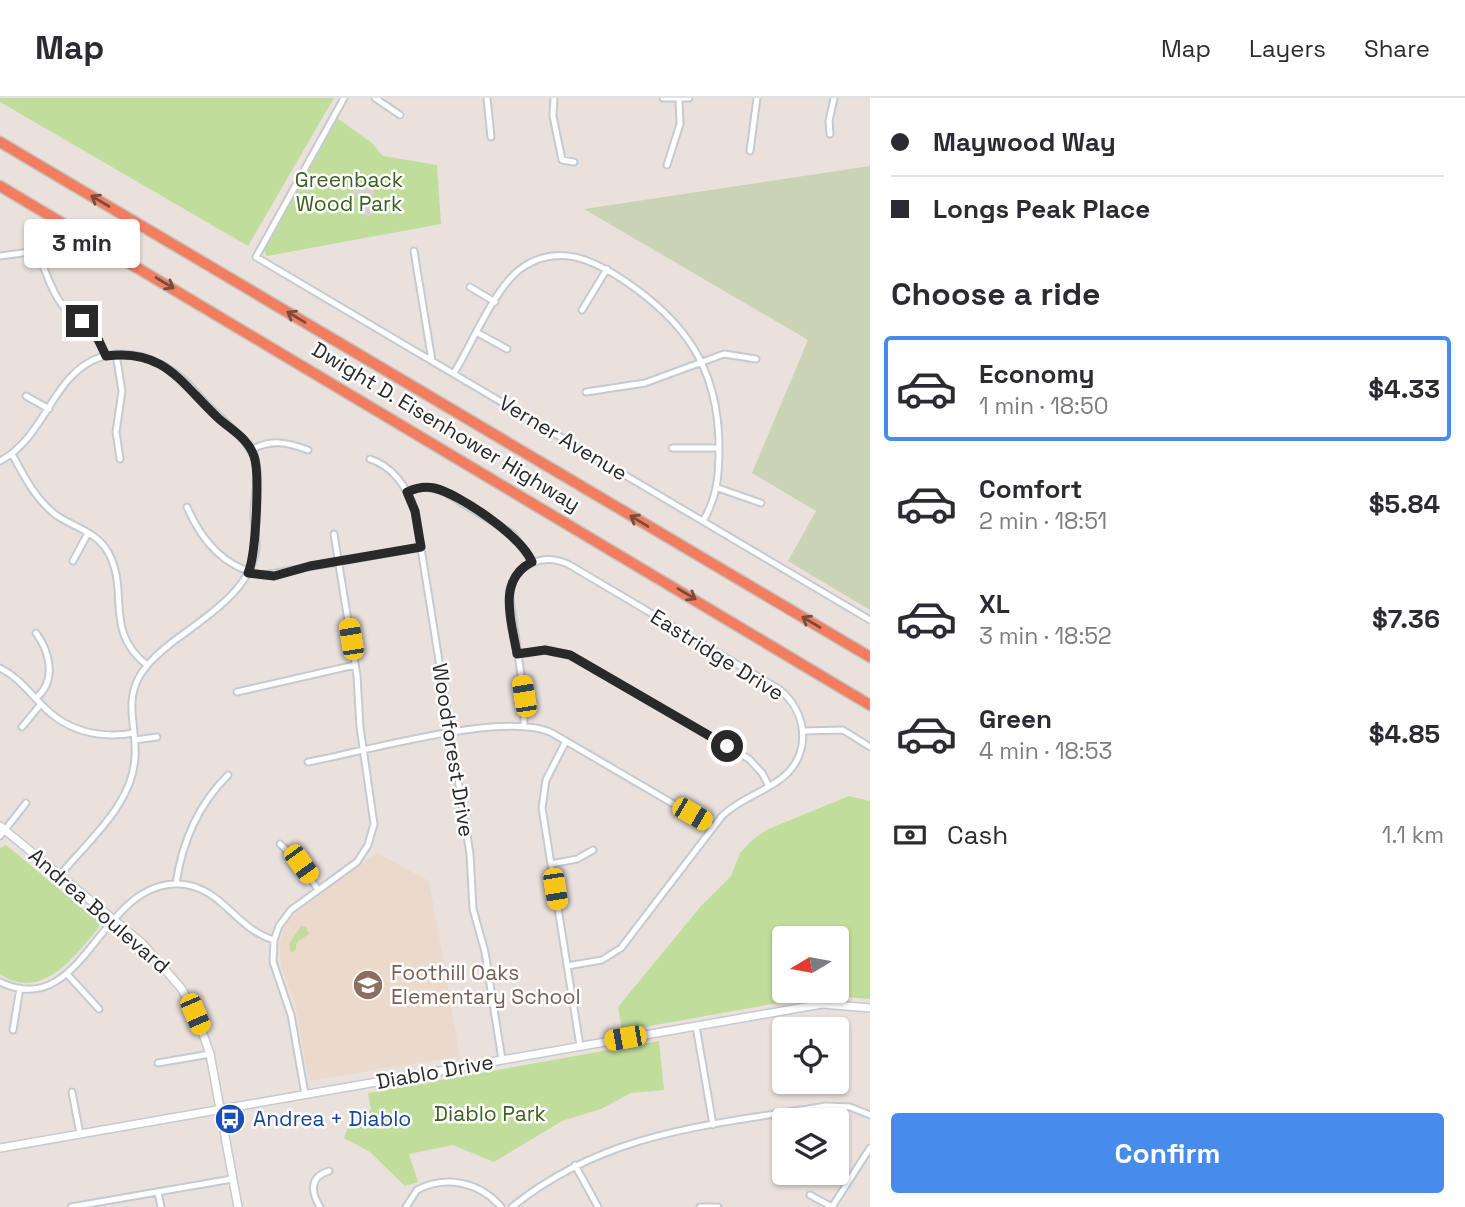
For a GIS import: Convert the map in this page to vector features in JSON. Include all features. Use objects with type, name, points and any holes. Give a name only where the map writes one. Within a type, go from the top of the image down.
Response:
[{"type":"highway","name":"Dwight D. Eisenhower Highway","points":[[0,142],[870,657]]},
{"type":"highway","name":"Dwight D. Eisenhower Highway","points":[[0,186],[870,705]]},
{"type":"street","name":"Verner Avenue","points":[[344,98],[256,257],[870,620]]},
{"type":"street","points":[[375,98],[400,115]]},
{"type":"street","points":[[487,98],[491,137]]},
{"type":"street","points":[[554,98],[553,116],[562,160],[574,162]]},
{"type":"street","points":[[663,98],[689,98]]},
{"type":"street","points":[[750,151],[757,98]]},
{"type":"street","points":[[830,134],[829,121],[834,98]]},
{"type":"street","points":[[667,165],[680,124],[679,99]]},
{"type":"street","points":[[0,256],[37,251],[53,289],[66,309],[92,331],[106,356]]},
{"type":"street","points":[[414,251],[432,361]]},
{"type":"street","points":[[454,373],[495,302],[522,268],[544,258],[577,256],[607,269],[666,312],[684,332],[701,361],[716,405],[719,448],[718,488],[703,521]]},
{"type":"street","points":[[582,310],[607,269]]},
{"type":"street","points":[[470,287],[495,302]]},
{"type":"street","points":[[478,332],[507,349]]},
{"type":"street","points":[[117,354],[122,391],[116,432],[120,459]]},
{"type":"street","points":[[0,461],[12,454],[34,433],[72,375],[88,363],[117,354],[144,357],[177,374],[216,416],[242,438],[251,450],[257,480],[254,515],[256,548],[248,573],[236,591],[147,665],[132,696],[134,768],[125,794],[60,875]]},
{"type":"street","points":[[586,392],[645,383],[724,354],[756,359]]},
{"type":"street","points":[[26,396],[49,409]]},
{"type":"street","points":[[251,450],[273,442],[288,443],[308,450]]},
{"type":"street","points":[[672,448],[719,448]]},
{"type":"street","points":[[12,454],[40,500],[56,514],[88,533],[108,552],[114,567],[122,632],[135,655],[147,665]]},
{"type":"street","name":"Woodforest Drive","points":[[370,459],[391,471],[407,492],[415,511],[470,854],[473,909],[485,952],[502,1060]]},
{"type":"street","points":[[407,492],[423,487],[441,490],[513,534],[524,546],[532,562],[517,573],[509,591],[524,725]]},
{"type":"street","points":[[718,488],[761,503]]},
{"type":"street","points":[[187,507],[198,530],[213,549],[232,565],[248,573],[274,576],[339,561],[421,547]]},
{"type":"street","points":[[73,561],[88,533]]},
{"type":"street","points":[[305,1094],[290,1015],[273,962],[274,940],[284,918],[357,862],[372,835],[374,814],[355,665],[334,534]]},
{"type":"street","name":"Eastridge Drive","points":[[532,562],[550,559],[568,564],[779,689],[793,702],[804,731]]},
{"type":"street","points":[[36,633],[46,653],[49,675],[45,688],[36,698]]},
{"type":"street","points":[[517,654],[545,650],[570,655],[749,759],[762,773],[769,786]]},
{"type":"street","points":[[237,692],[355,665]]},
{"type":"street","points":[[0,668],[22,683],[58,719],[85,732],[157,737]]},
{"type":"street","points":[[22,727],[41,704]]},
{"type":"street","points":[[308,762],[451,734],[524,725],[548,730],[713,827]]},
{"type":"street","points":[[567,966],[602,960],[621,948],[713,827],[742,799],[785,776],[797,761],[804,731],[842,730],[870,747]]},
{"type":"street","points":[[566,741],[546,780],[542,798],[580,1046]]},
{"type":"street","points":[[176,884],[192,825],[211,794],[228,775]]},
{"type":"street","points":[[2,831],[26,803]]},
{"type":"street","name":"Andrea Boulevard","points":[[2,831],[60,875],[153,953],[172,976],[195,1014],[210,1054],[237,1207]]},
{"type":"street","points":[[279,844],[301,864],[318,890]]},
{"type":"street","points":[[551,864],[577,859],[593,850]]},
{"type":"street","points":[[0,982],[20,988],[46,986],[68,974],[113,919],[138,895],[156,887],[176,884],[212,894],[249,930],[274,940]]},
{"type":"street","points":[[68,974],[99,1009]]},
{"type":"street","points":[[13,1030],[20,988]]},
{"type":"street","name":"Diablo Drive","points":[[0,1148],[822,1004],[870,1008]]},
{"type":"street","points":[[696,1026],[713,1125]]},
{"type":"street","points":[[158,1063],[210,1054]]},
{"type":"street","points":[[72,1092],[80,1134]]},
{"type":"street","points":[[512,1207],[575,1165],[635,1140],[833,1105],[850,1107],[870,1115]]},
{"type":"street","points":[[810,1195],[832,1207],[870,1148]]},
{"type":"street","points":[[575,1165],[598,1207]]},
{"type":"street","points":[[320,1207],[312,1192],[313,1183],[318,1176],[329,1171]]},
{"type":"street","points":[[71,1207],[232,1179]]},
{"type":"street","points":[[406,1207],[417,1191],[450,1182],[477,1188],[501,1207]]},
{"type":"street","points":[[158,1192],[161,1207]]},
{"type":"street","points":[[700,1207],[718,1207]]},
{"type":"shaded area","points":[[370,180],[375,193],[370,195],[372,202],[368,204],[373,214],[365,217],[358,195],[352,196],[355,185]]},
{"type":"shaded area","name":"Foothill Oaks Elementary School","points":[[377,853],[429,881],[460,1056],[309,1081],[295,1004],[281,966],[279,943],[286,924],[300,910]]},
{"type":"green space","points":[[0,98],[334,98],[248,246],[0,102]]},
{"type":"green space","name":"Greenback Wood Park","points":[[337,118],[372,143],[383,156],[437,165],[441,224],[267,256],[262,247]]},
{"type":"green space","points":[[870,166],[870,610],[788,561],[816,511],[752,473],[808,340],[584,209]]},
{"type":"green space","points":[[849,796],[870,801],[870,999],[849,997],[849,926],[772,926],[772,1003],[778,1003],[622,1031],[618,1007],[701,906],[731,876],[740,853],[766,830]]},
{"type":"green space","points":[[6,845],[99,922],[99,927],[69,962],[44,979],[30,983],[15,981],[0,974],[0,848]]},
{"type":"green space","points":[[301,926],[306,927],[309,934],[297,942],[295,951],[291,952],[289,944]]},
{"type":"green space","name":"Diablo Park","points":[[659,1041],[664,1090],[631,1093],[601,1109],[562,1121],[494,1162],[453,1145],[409,1154],[418,1182],[405,1186],[370,1152],[344,1138],[349,1125],[356,1125],[360,1116],[371,1110],[368,1093]]},
{"type":"place","name":"Foothill Oaks Elementary School","points":[[368,985]]},
{"type":"place","name":"Andrea + Diablo","points":[[230,1119]]},
{"type":"route","points":[[82,321],[98,339],[106,356],[124,354],[144,357],[177,374],[216,416],[246,442],[257,470],[254,502],[256,548],[248,573],[274,576],[310,566],[421,547],[415,511],[407,492],[423,487],[436,488],[513,534],[529,554],[532,562],[517,573],[509,591],[508,600],[517,654],[545,650],[570,655],[727,746]]}]
